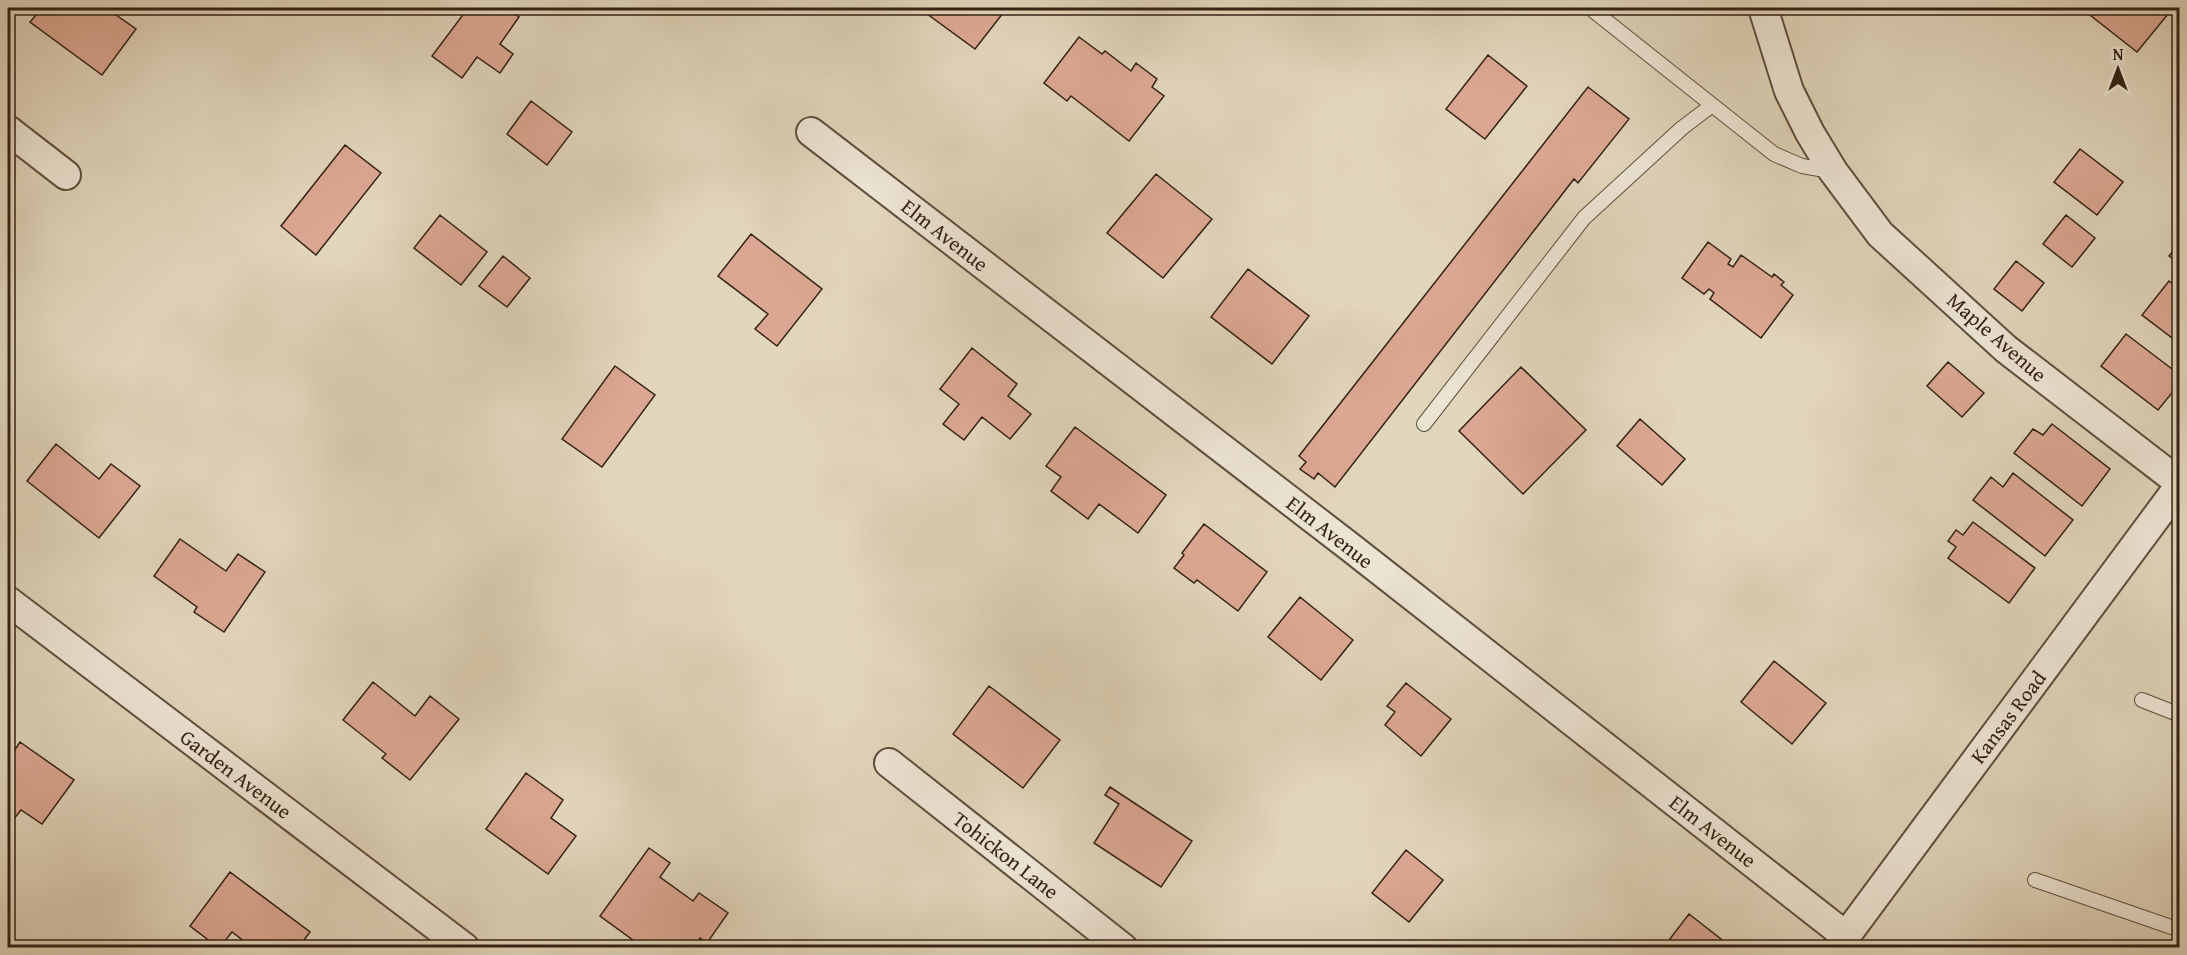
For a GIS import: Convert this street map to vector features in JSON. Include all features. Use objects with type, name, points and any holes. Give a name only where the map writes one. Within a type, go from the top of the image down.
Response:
[{"type":"street","name":"Maple Avenue","points":[[1763,8],[1788,91],[1833,171],[1881,234],[2006,350],[2180,484]]},
{"type":"street","points":[[8,130],[66,175]]},
{"type":"street","name":"Elm Avenue","points":[[811,132],[1350,547],[1841,942]]},
{"type":"street","name":"Kansas Road","points":[[1841,942],[2180,484]]},
{"type":"street","name":"Garden Avenue","points":[[8,601],[465,948]]},
{"type":"street","name":"Tohickon Lane","points":[[889,763],[1123,948]]},
{"type":"lane","points":[[1590,8],[1774,154],[1802,166],[1833,171]]},
{"type":"lane","points":[[1424,424],[1584,218],[1682,128],[1711,105]]},
{"type":"lane","points":[[2142,700],[2180,715]]},
{"type":"lane","points":[[2035,879],[2180,930]]},
{"type":"building","points":[[42,8],[106,8],[136,29],[102,75],[30,22]]},
{"type":"building","points":[[468,8],[506,8],[519,17],[500,44],[513,54],[500,73],[477,57],[462,78],[432,56]]},
{"type":"building","points":[[919,8],[1007,8],[975,49]]},
{"type":"building","points":[[2081,8],[2173,8],[2137,52]]},
{"type":"building","points":[[1079,37],[1102,54],[1105,51],[1131,71],[1136,63],[1157,79],[1152,87],[1164,96],[1129,141],[1071,96],[1067,101],[1044,83]]},
{"type":"building","points":[[1488,55],[1527,86],[1485,139],[1446,109]]},
{"type":"building","points":[[1588,87],[1629,119],[1578,183],[1574,179],[1335,487],[1318,473],[1314,479],[1300,469],[1306,462],[1299,456]]},
{"type":"building","points":[[531,101],[572,132],[547,165],[507,134]]},
{"type":"building","points":[[345,145],[381,173],[316,255],[281,226]]},
{"type":"building","points":[[2080,149],[2123,182],[2097,215],[2054,182]]},
{"type":"building","points":[[1156,174],[1212,219],[1163,278],[1107,233]]},
{"type":"building","points":[[440,215],[487,252],[461,285],[414,248]]},
{"type":"building","points":[[2066,215],[2095,238],[2072,267],[2043,244]]},
{"type":"building","points":[[751,234],[822,289],[777,346],[755,329],[768,314],[718,276]]},
{"type":"building","points":[[1708,242],[1731,259],[1728,264],[1733,267],[1741,255],[1772,277],[1774,274],[1784,282],[1781,285],[1793,295],[1761,338],[1710,299],[1714,293],[1709,289],[1704,294],[1682,278]]},
{"type":"building","points":[[2180,242],[2180,265],[2169,256]]},
{"type":"building","points":[[503,256],[530,278],[507,307],[479,286]]},
{"type":"building","points":[[2016,261],[2044,283],[2022,311],[1994,289]]},
{"type":"building","points":[[1248,269],[1309,316],[1272,364],[1211,317]]},
{"type":"building","points":[[2169,281],[2180,289],[2180,344],[2142,315]]},
{"type":"building","points":[[2126,334],[2180,375],[2180,383],[2158,410],[2101,366]]},
{"type":"building","points":[[972,348],[1017,384],[1008,396],[1031,414],[1010,439],[982,417],[964,440],[943,424],[959,404],[940,389]]},
{"type":"building","points":[[1948,362],[1984,393],[1962,417],[1927,386]]},
{"type":"building","points":[[615,366],[655,395],[602,467],[562,439]]},
{"type":"building","points":[[1521,367],[1586,430],[1523,494],[1459,431]]},
{"type":"building","points":[[1640,419],[1685,459],[1662,485],[1617,446]]},
{"type":"building","points":[[2052,424],[2110,469],[2082,506],[2014,453],[2033,429],[2043,435]]},
{"type":"building","points":[[1075,427],[1166,495],[1138,533],[1099,504],[1088,519],[1051,491],[1061,477],[1046,466]]},
{"type":"building","points":[[56,444],[99,479],[111,464],[140,486],[99,538],[27,481]]},
{"type":"building","points":[[2013,473],[2073,520],[2045,556],[1973,500],[1991,477],[2003,487]]},
{"type":"building","points":[[1973,522],[2035,568],[2009,603],[1948,558],[1956,547],[1948,541],[1956,530],[1963,535]]},
{"type":"building","points":[[1204,524],[1267,572],[1238,611],[1197,580],[1194,583],[1174,568],[1184,555],[1182,553]]},
{"type":"building","points":[[180,539],[226,571],[238,554],[265,572],[224,632],[194,612],[197,607],[154,576]]},
{"type":"building","points":[[1300,597],[1353,640],[1321,680],[1268,637]]},
{"type":"building","points":[[1774,661],[1826,703],[1792,744],[1741,702]]},
{"type":"building","points":[[373,682],[415,716],[430,696],[459,719],[410,780],[382,758],[386,754],[343,720]]},
{"type":"building","points":[[1406,683],[1451,719],[1421,756],[1385,725],[1395,712],[1387,706]]},
{"type":"building","points":[[989,686],[1060,740],[1023,788],[953,734]]},
{"type":"building","points":[[20,742],[74,780],[42,824],[21,810],[13,820],[8,816],[8,760]]},
{"type":"building","points":[[526,773],[563,800],[551,818],[576,836],[548,874],[486,829]]},
{"type":"building","points":[[1110,787],[1192,841],[1161,887],[1094,843],[1119,804],[1105,795]]},
{"type":"building","points":[[649,848],[670,863],[660,877],[693,901],[699,893],[728,913],[707,943],[700,938],[693,948],[644,948],[600,916]]},
{"type":"building","points":[[1406,850],[1443,880],[1409,922],[1372,893]]},
{"type":"building","points":[[230,872],[310,932],[298,948],[253,948],[232,932],[219,948],[190,926]]},
{"type":"building","points":[[1689,914],[1726,943],[1723,948],[1663,948]]}]
